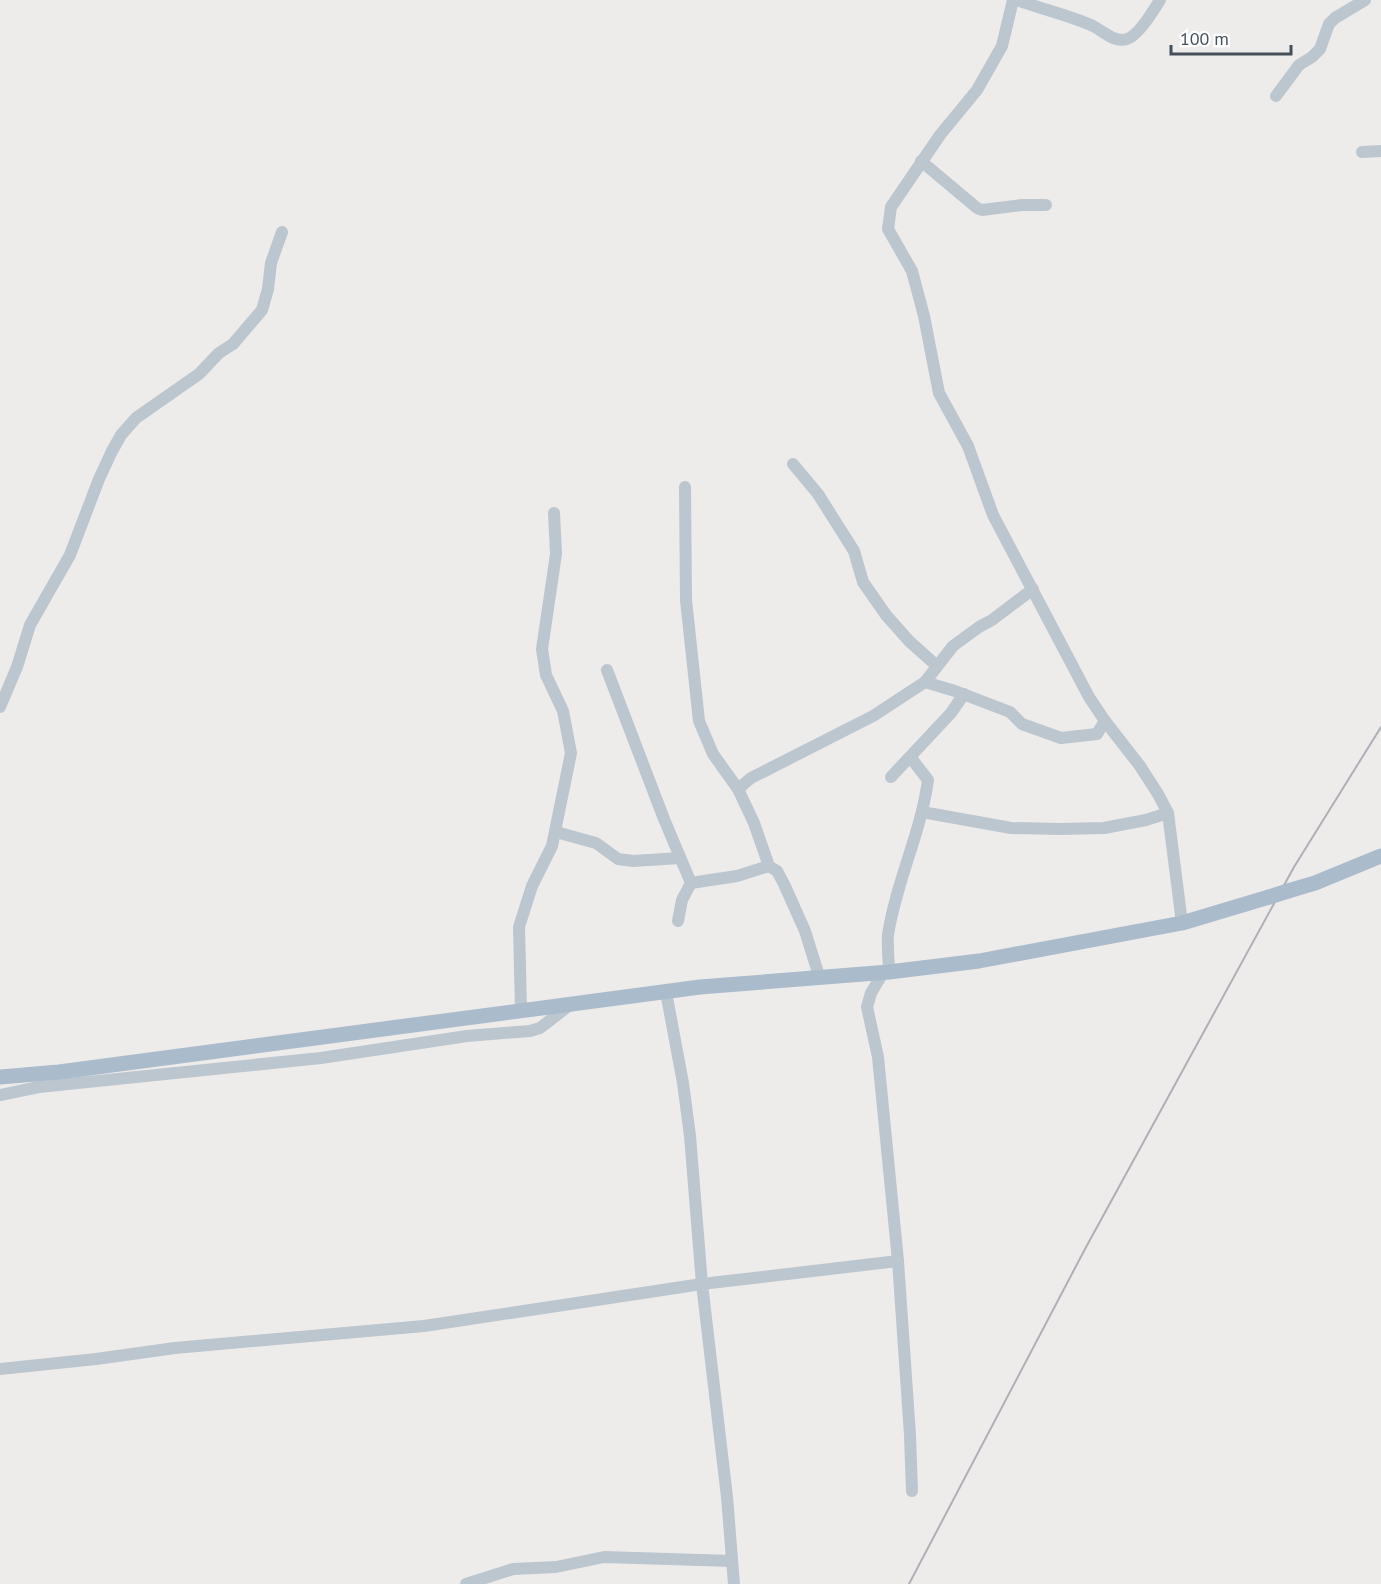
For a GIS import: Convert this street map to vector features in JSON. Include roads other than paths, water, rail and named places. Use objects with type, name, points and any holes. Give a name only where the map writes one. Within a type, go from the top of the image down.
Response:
[{"type":"main road","points":[[0,1077],[70,1070],[700,987],[886,973],[979,961],[1182,923],[1315,883],[1381,856]]},
{"type":"street","points":[[1160,0],[1136,34],[1119,40],[1092,26],[1015,0],[1002,46],[977,90],[939,135],[891,207],[888,229],[912,271],[924,316],[939,393],[968,446],[993,515],[1089,696],[1105,722],[1140,766],[1167,813],[1182,923]]},
{"type":"street","points":[[1276,96],[1299,65],[1320,49],[1329,24],[1365,0]]},
{"type":"street","points":[[1362,152],[1381,151]]},
{"type":"street","points":[[921,161],[982,210],[1022,205],[1046,205]]},
{"type":"street","points":[[0,707],[17,667],[30,625],[70,555],[111,451],[136,418],[199,374],[219,353],[233,344],[262,310],[268,289],[271,263],[282,232]]},
{"type":"street","points":[[793,464],[818,495],[854,551],[863,582],[909,641],[937,666]]},
{"type":"street","points":[[686,487],[686,600],[699,721],[714,754],[738,789],[754,823],[769,866],[777,871],[784,884],[805,931],[820,979]]},
{"type":"street","points":[[521,1010],[519,927],[532,886],[552,846],[571,753],[563,711],[546,675],[542,649],[556,554],[554,513]]},
{"type":"street","points":[[738,789],[759,774],[873,716],[925,682],[953,646],[1033,589]]},
{"type":"street","points":[[607,670],[691,883]]},
{"type":"street","points":[[925,682],[1010,712],[1022,724],[1061,738],[1097,734],[1105,722]]},
{"type":"street","points":[[891,777],[951,713],[964,694]]},
{"type":"street","points":[[911,758],[928,780],[922,812],[895,901],[888,938],[886,973],[871,993],[867,1007],[878,1058],[898,1261],[912,1491]]},
{"type":"street","points":[[922,812],[1011,828],[1060,829],[1104,828],[1146,820],[1167,813]]},
{"type":"street","points":[[556,832],[596,843],[618,859],[633,861],[680,858]]},
{"type":"street","points":[[691,883],[736,876],[769,866]]},
{"type":"street","points":[[678,921],[682,900],[691,883]]},
{"type":"street","points":[[666,992],[683,1083],[690,1136],[702,1284],[727,1497],[734,1584]]},
{"type":"street","points":[[0,1095],[39,1088],[321,1058],[467,1036],[530,1031],[540,1028],[572,1003]]},
{"type":"street","points":[[0,1369],[176,1348],[424,1326],[702,1284],[898,1261]]},
{"type":"street","points":[[466,1584],[513,1569],[556,1567],[604,1557],[732,1561]]},
{"type":"railway","points":[[909,1584],[1085,1249],[1294,867],[1381,727]]}]
